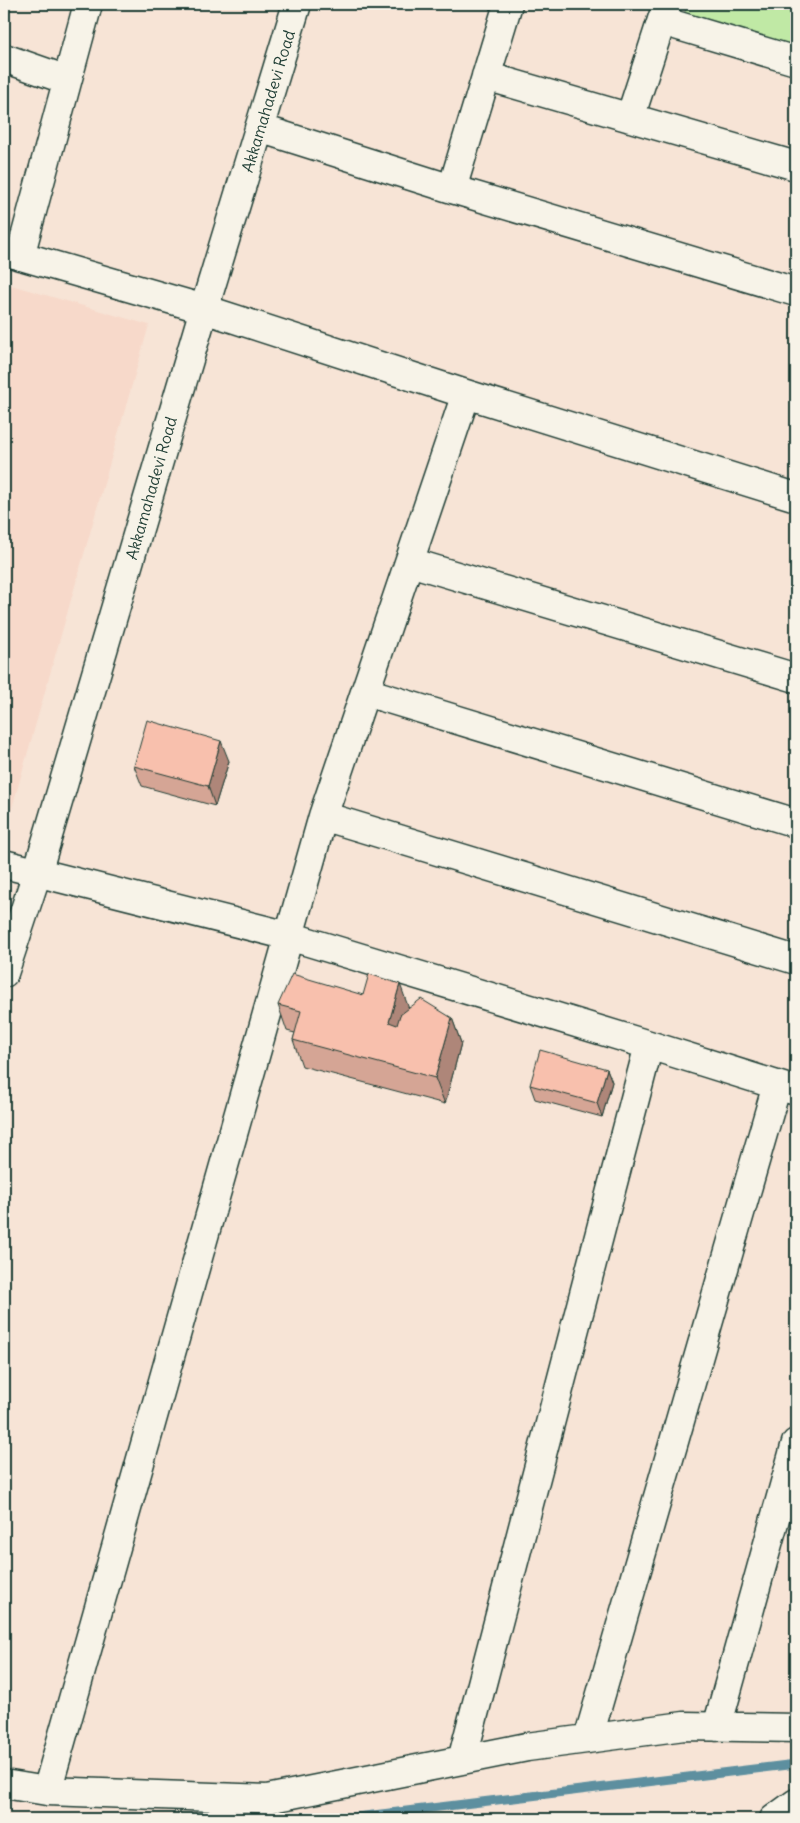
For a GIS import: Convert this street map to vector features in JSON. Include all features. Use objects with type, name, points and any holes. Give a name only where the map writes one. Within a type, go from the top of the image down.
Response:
[{"type":"street","points":[[88,4],[67,80],[12,254],[204,309],[466,394],[796,497]]},
{"type":"street","name":"Akkamahadevi Road","points":[[4,973],[37,873],[204,309],[297,4]]},
{"type":"street","points":[[452,190],[508,4]]},
{"type":"street","points":[[630,118],[664,12],[796,62]]},
{"type":"street","points":[[4,58],[67,80]]},
{"type":"street","points":[[486,76],[796,166]]},
{"type":"street","points":[[259,128],[452,190],[796,292]]},
{"type":"street","points":[[47,1791],[323,816],[466,394]]},
{"type":"street","points":[[410,562],[796,678]]},
{"type":"street","points":[[366,692],[796,823]]},
{"type":"street","points":[[323,816],[796,960]]},
{"type":"street","points":[[4,864],[289,936],[787,1088],[588,1739]]},
{"type":"street","points":[[462,1760],[649,1045]]},
{"type":"street","points":[[717,1727],[796,1443]]},
{"type":"street","points":[[4,1784],[47,1791],[267,1799],[526,1746],[684,1726],[796,1728]]},
{"type":"street","points":[[774,1819],[796,1803]]},
{"type":"shaded area","points":[[4,283],[149,325],[6,829],[4,828]]},
{"type":"green space","points":[[688,4],[796,4],[796,48],[684,14]]},
{"type":"building","points":[[147,720],[221,741],[208,786],[134,766]]},
{"type":"building","points":[[292,974],[363,995],[369,974],[400,984],[389,1022],[397,1025],[400,1015],[421,999],[452,1018],[435,1078],[293,1040],[301,1011],[278,1005]]},
{"type":"building","points":[[540,1050],[607,1069],[597,1103],[530,1085]]},
{"type":"waterway","points":[[340,1819],[796,1764]]}]
